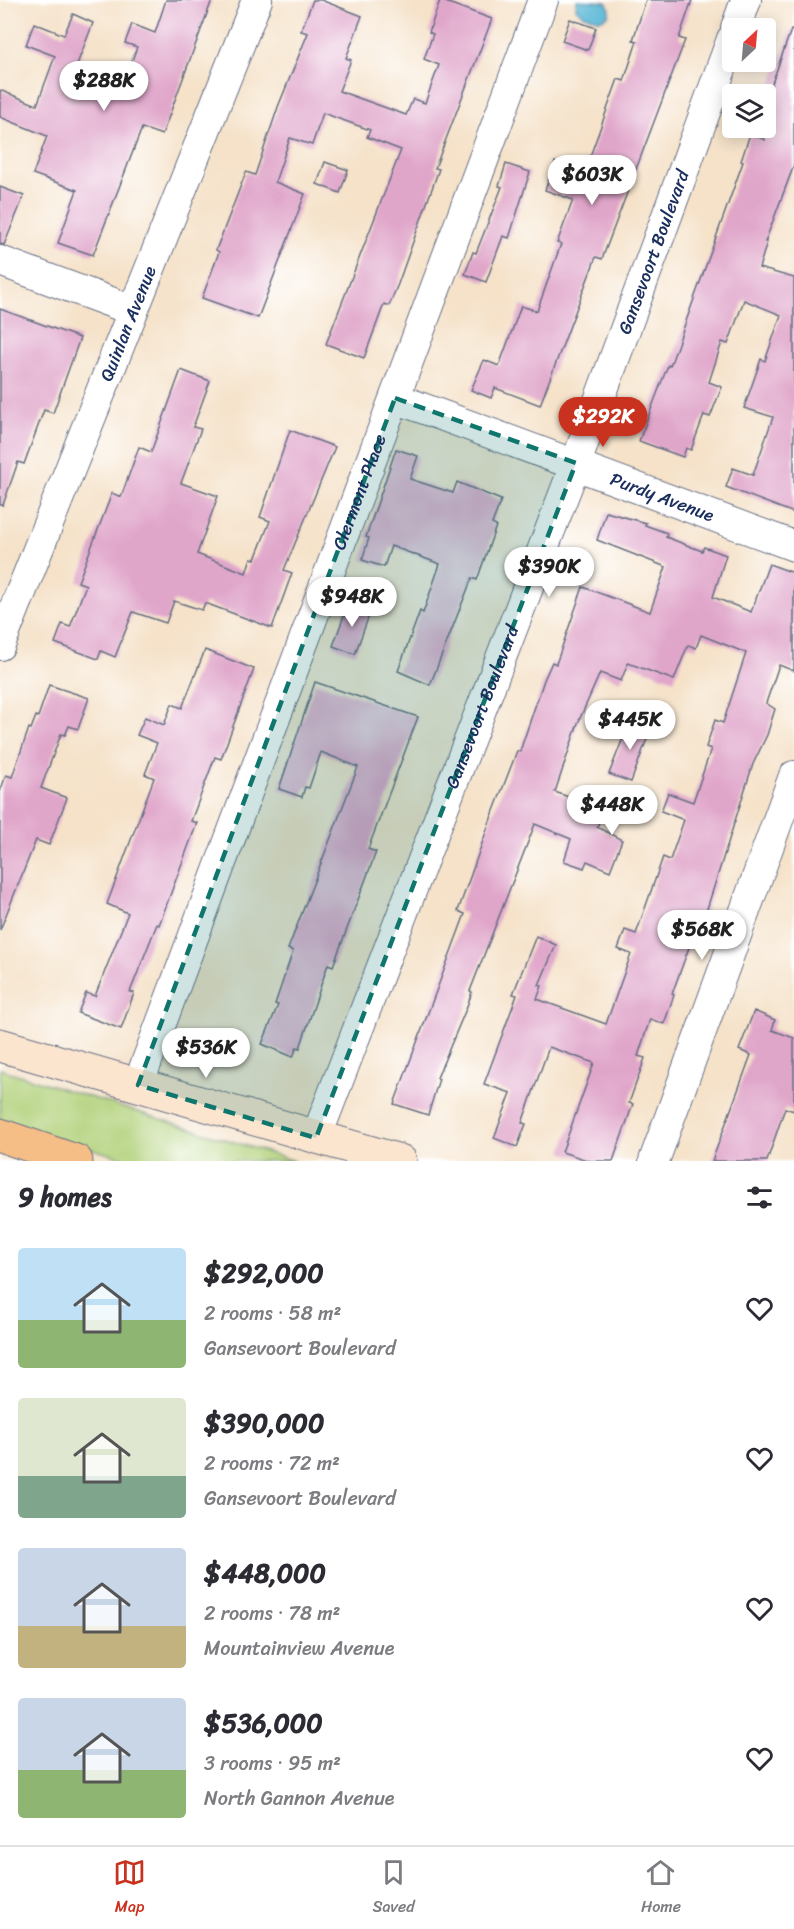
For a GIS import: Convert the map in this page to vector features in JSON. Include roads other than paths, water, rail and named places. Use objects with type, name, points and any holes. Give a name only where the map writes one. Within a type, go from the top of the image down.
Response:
[{"type":"highway","points":[[0,1136],[76,1161]]},
{"type":"main road","points":[[0,1045],[400,1161]]},
{"type":"street","name":"Quinlan Avenue","points":[[0,645],[256,0]]},
{"type":"street","name":"Clermont Place","points":[[138,1085],[543,0]]},
{"type":"street","points":[[740,18],[746,0]]},
{"type":"street","name":"Gansevoort Boulevard","points":[[316,1138],[576,463],[722,66]]},
{"type":"street","points":[[0,261],[132,310]]},
{"type":"street","name":"Purdy Avenue","points":[[395,399],[576,463],[794,546]]},
{"type":"street","points":[[654,1161],[794,776]]},
{"type":"water","points":[[577,0],[606,2],[610,9],[609,15],[600,20],[582,14],[576,8]]}]
